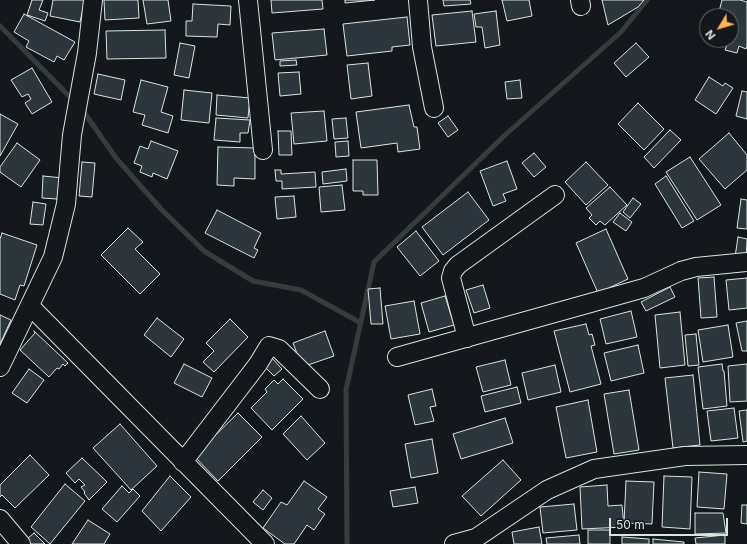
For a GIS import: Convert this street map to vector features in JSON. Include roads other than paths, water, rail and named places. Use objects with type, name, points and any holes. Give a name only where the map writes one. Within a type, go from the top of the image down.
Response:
[{"type":"street","points":[[0,367],[53,257],[66,204],[72,134],[87,53],[93,0]]},
{"type":"street","points":[[248,0],[263,150]]},
{"type":"street","points":[[418,0],[422,47],[434,108]]},
{"type":"street","points":[[467,338],[451,278],[452,271],[458,265],[555,195]]},
{"type":"street","points":[[397,357],[644,288],[688,269],[747,262]]},
{"type":"street","points":[[30,306],[265,544]]},
{"type":"street","points":[[183,462],[270,346],[279,349],[320,389]]},
{"type":"street","points":[[454,544],[476,538],[547,490],[594,469],[685,456],[747,455]]},
{"type":"street","points":[[0,519],[21,544]]},
{"type":"waterway","points":[[347,544],[346,390],[374,262],[504,136],[621,32],[647,0]]},
{"type":"waterway","points":[[0,26],[74,101]]},
{"type":"waterway","points":[[81,108],[116,158],[161,209],[204,251],[253,281],[301,290],[361,323]]}]
